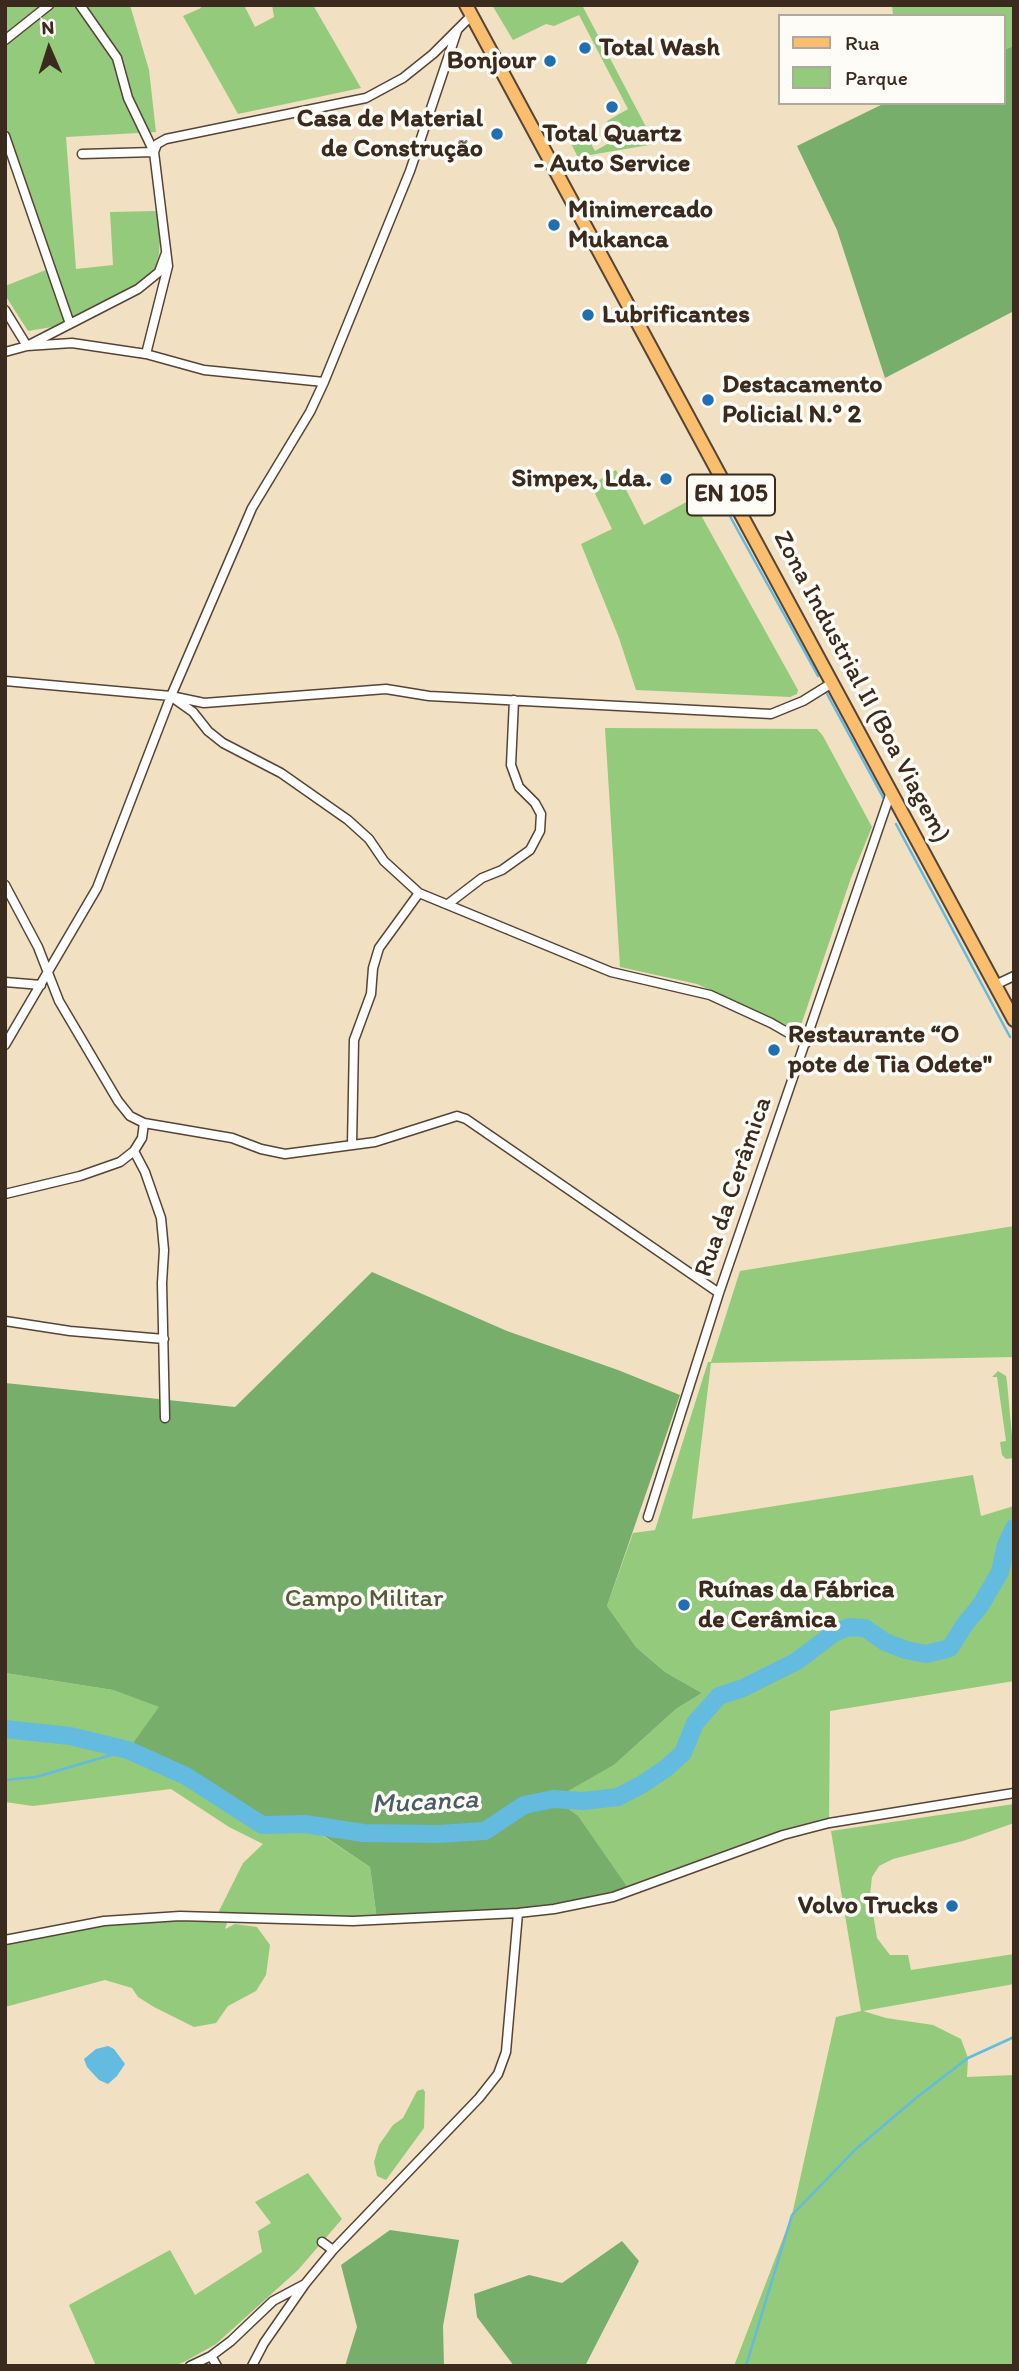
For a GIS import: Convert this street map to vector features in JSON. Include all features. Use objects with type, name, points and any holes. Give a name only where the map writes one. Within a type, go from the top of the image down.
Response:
[{"type":"main road","name":"Zona Industrial II (Boa Viagem)","points":[[469,10],[995,985]]},
{"type":"main road","name":"EN 105","points":[[995,985],[1014,1020]]},
{"type":"street","points":[[5,40],[49,5]]},
{"type":"street","points":[[80,5],[117,58],[128,98],[154,152],[167,250],[166,278],[146,354]]},
{"type":"street","points":[[5,1045],[10,1029],[41,985],[97,888],[171,696],[252,508],[310,412],[324,382],[410,171],[457,31],[469,10]]},
{"type":"street","points":[[154,152],[157,144],[166,139],[366,98],[403,78],[457,31]]},
{"type":"street","points":[[5,136],[70,324]]},
{"type":"street","points":[[82,153],[154,152]]},
{"type":"street","points":[[27,346],[138,289],[159,272],[167,250]]},
{"type":"street","points":[[5,310],[27,346]]},
{"type":"street","points":[[5,352],[27,346],[72,343],[146,354],[204,370],[324,382]]},
{"type":"street","points":[[5,681],[171,696],[204,703],[386,689],[429,696],[771,714],[803,701],[832,682]]},
{"type":"street","points":[[171,696],[193,712],[208,731],[223,743],[281,773],[348,820],[369,839],[384,861],[419,893],[611,972],[710,995],[771,1023],[806,1043]]},
{"type":"street","points":[[448,904],[482,878],[502,870],[530,850],[540,831],[541,814],[535,803],[519,788],[511,765],[514,700]]},
{"type":"street","name":"Rua da Cerâmica","points":[[648,1517],[719,1293],[891,792]]},
{"type":"street","points":[[5,885],[38,947],[59,1001],[118,1101],[130,1116],[144,1123],[232,1138],[261,1149],[285,1154],[375,1142],[457,1116],[466,1119],[719,1293]]},
{"type":"street","points":[[352,1145],[354,1040],[371,994],[373,968],[379,948],[419,893]]},
{"type":"street","points":[[995,985],[1014,976]]},
{"type":"street","points":[[5,982],[41,985]]},
{"type":"street","points":[[5,1194],[80,1176],[120,1162],[134,1151],[142,1138],[144,1123]]},
{"type":"street","points":[[134,1151],[145,1172],[161,1218],[164,1250],[165,1418]]},
{"type":"street","points":[[5,1321],[70,1331],[164,1339]]},
{"type":"street","points":[[5,1940],[104,1921],[180,1916],[353,1921],[518,1913],[613,1897],[783,1835],[829,1823],[1014,1793]]},
{"type":"street","points":[[252,2366],[264,2343],[305,2284],[333,2250],[479,2098],[498,2074],[506,2052],[518,1913]]},
{"type":"street","points":[[322,2242],[333,2250]]},
{"type":"street","points":[[190,2366],[211,2356],[231,2341],[273,2301],[305,2284]]},
{"type":"street","points":[[211,2356],[217,2366]]},
{"type":"green space","points":[[5,5],[130,5],[149,70],[156,132],[66,137],[76,269],[113,265],[110,212],[157,211],[160,237],[155,269],[143,281],[70,324],[28,331],[5,295],[5,286],[51,268],[5,136]]},
{"type":"green space","points":[[200,5],[244,5],[255,27],[274,17],[272,5],[313,5],[361,88],[238,114],[183,16],[201,8]]},
{"type":"green space","points":[[492,5],[582,5],[655,144],[578,157],[567,136],[582,127],[595,151],[616,139],[607,121],[628,109],[579,15],[554,26],[546,24],[513,40]]},
{"type":"green space","points":[[892,5],[1014,5],[1014,46],[1005,49],[1005,14],[893,14]]},
{"type":"green space","points":[[1014,46],[1014,311],[885,378],[837,230],[797,146],[881,105],[1005,105],[1005,49]]},
{"type":"green space","points":[[616,470],[644,525],[692,499],[798,690],[797,694],[790,697],[636,690],[619,638],[581,544],[612,529],[591,485]]},
{"type":"green space","points":[[605,728],[817,729],[823,736],[872,827],[851,878],[799,1031],[697,984],[620,967]]},
{"type":"green space","points":[[1014,1226],[1014,1357],[711,1363],[692,1519],[973,1475],[981,1516],[1014,1506],[1014,1681],[830,1711],[829,1823],[630,1891],[553,1799],[614,1765],[676,1709],[702,1693],[665,1672],[636,1647],[607,1606],[633,1533],[655,1530],[740,1271]]},
{"type":"green space","name":"Campo Militar","points":[[372,1272],[507,1331],[680,1395],[607,1606],[636,1647],[665,1672],[702,1693],[676,1709],[614,1765],[554,1799],[578,1816],[630,1891],[554,1909],[377,1920],[370,1867],[306,1824],[262,1825],[186,1776],[128,1750],[159,1707],[113,1690],[5,1673],[5,1383],[235,1407]]},
{"type":"green space","points":[[998,1371],[1006,1376],[1014,1458],[1006,1459],[1002,1455],[1000,1442],[1006,1441],[997,1377],[992,1377]]},
{"type":"green space","points":[[5,1673],[113,1690],[160,1707],[128,1750],[186,1776],[262,1825],[305,1824],[370,1867],[377,1920],[229,1917],[225,1929],[235,1924],[257,1927],[270,1945],[266,1975],[256,1991],[228,2006],[216,2023],[194,2027],[138,1997],[132,1988],[105,1980],[5,2007],[5,1940],[104,1921],[216,1917],[243,1863],[263,1844],[229,1827],[171,1789],[33,1806],[5,1802]]},
{"type":"green space","points":[[1014,1804],[1014,1823],[963,1841],[893,1859],[879,1866],[872,1877],[870,1895],[877,1938],[890,1955],[908,1955],[911,1970],[1014,1954],[1014,1984],[863,2011],[886,2018],[933,2025],[961,2039],[968,2058],[967,2077],[1014,2075],[1014,2366],[734,2366],[792,2215],[836,2017],[861,2011],[831,1831]]},
{"type":"green space","points":[[423,2089],[424,2128],[386,2180],[377,2176],[374,2162],[379,2145],[393,2125],[403,2118],[417,2091]]},
{"type":"green space","points":[[308,2173],[342,2219],[298,2270],[216,2344],[186,2361],[174,2366],[96,2366],[69,2305],[170,2250],[195,2295],[262,2252],[258,2231],[271,2223],[255,2202]]},
{"type":"green space","points":[[390,2230],[459,2240],[443,2326],[444,2366],[345,2366],[357,2327],[341,2265]]},
{"type":"green space","points":[[622,2241],[639,2261],[585,2366],[514,2366],[477,2317],[474,2294],[529,2275],[562,2283]]},
{"type":"water","points":[[108,2046],[114,2049],[125,2064],[108,2084],[99,2080],[87,2067],[84,2059],[96,2049]]},
{"type":"waterway","points":[[715,489],[818,676]]},
{"type":"waterway","points":[[826,692],[884,799]]},
{"type":"waterway","points":[[896,824],[1010,1037]]},
{"type":"waterway","name":"Mucanca","points":[[5,1729],[70,1736],[128,1750],[186,1776],[262,1825],[305,1824],[363,1833],[439,1834],[485,1831],[524,1805],[553,1799],[583,1801],[618,1797],[641,1785],[683,1753],[695,1723],[719,1696],[743,1688],[797,1661],[834,1633],[849,1627],[865,1628],[885,1642],[906,1650],[926,1654],[950,1648],[1000,1572],[1006,1545],[1014,1528]]},
{"type":"waterway","points":[[5,1780],[36,1777],[128,1750]]},
{"type":"waterway","points":[[746,2366],[792,2215],[856,2149],[916,2098],[968,2058],[1014,2037]]},
{"type":"place","name":"Total Wash","points":[[585,48]]},
{"type":"place","name":"Bonjour","points":[[550,61]]},
{"type":"place","name":"Total Quartz - Auto Service","points":[[612,107]]},
{"type":"place","name":"Casa de Material de Construção","points":[[497,134]]},
{"type":"place","name":"Minimercado Mukanca","points":[[554,225]]},
{"type":"place","name":"Lubrificantes","points":[[588,315]]},
{"type":"place","name":"Destacamento Policial N.º 2","points":[[708,400]]},
{"type":"place","name":"Simpex, Lda.","points":[[666,479]]},
{"type":"place","name":"Restaurante “O pote de Tia Odete\"","points":[[774,1050]]},
{"type":"place","name":"Ruínas da Fábrica de Cerâmica","points":[[684,1605]]},
{"type":"place","name":"Volvo Trucks","points":[[952,1906]]}]
